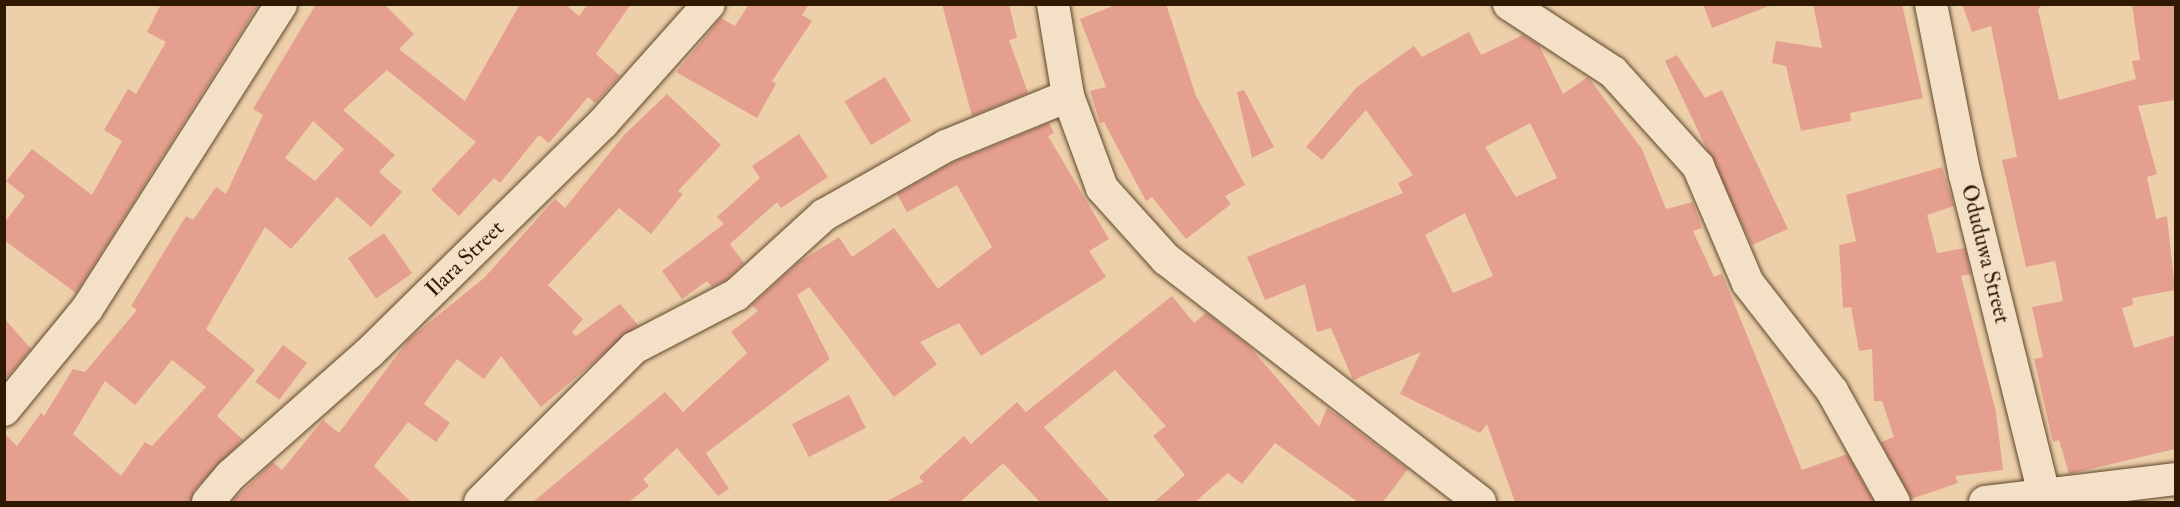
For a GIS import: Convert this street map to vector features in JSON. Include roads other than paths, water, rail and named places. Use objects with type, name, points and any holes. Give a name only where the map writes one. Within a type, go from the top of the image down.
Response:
[{"type":"street","points":[[4,410],[87,309],[281,4]]},
{"type":"street","name":"Ilara Street","points":[[208,502],[231,475],[369,353],[603,123],[709,4]]},
{"type":"street","points":[[1053,4],[1068,96],[1102,188],[1166,259],[1480,502]]},
{"type":"street","points":[[1509,4],[1613,72],[1698,166],[1748,283],[1832,391],[1894,502]]},
{"type":"street","name":"Oduduwa Street","points":[[1931,4],[1965,175],[2045,499]]},
{"type":"street","points":[[480,502],[634,348],[736,295],[824,215],[946,146],[1068,96]]},
{"type":"street","points":[[1985,502],[2045,499],[2175,479]]}]
